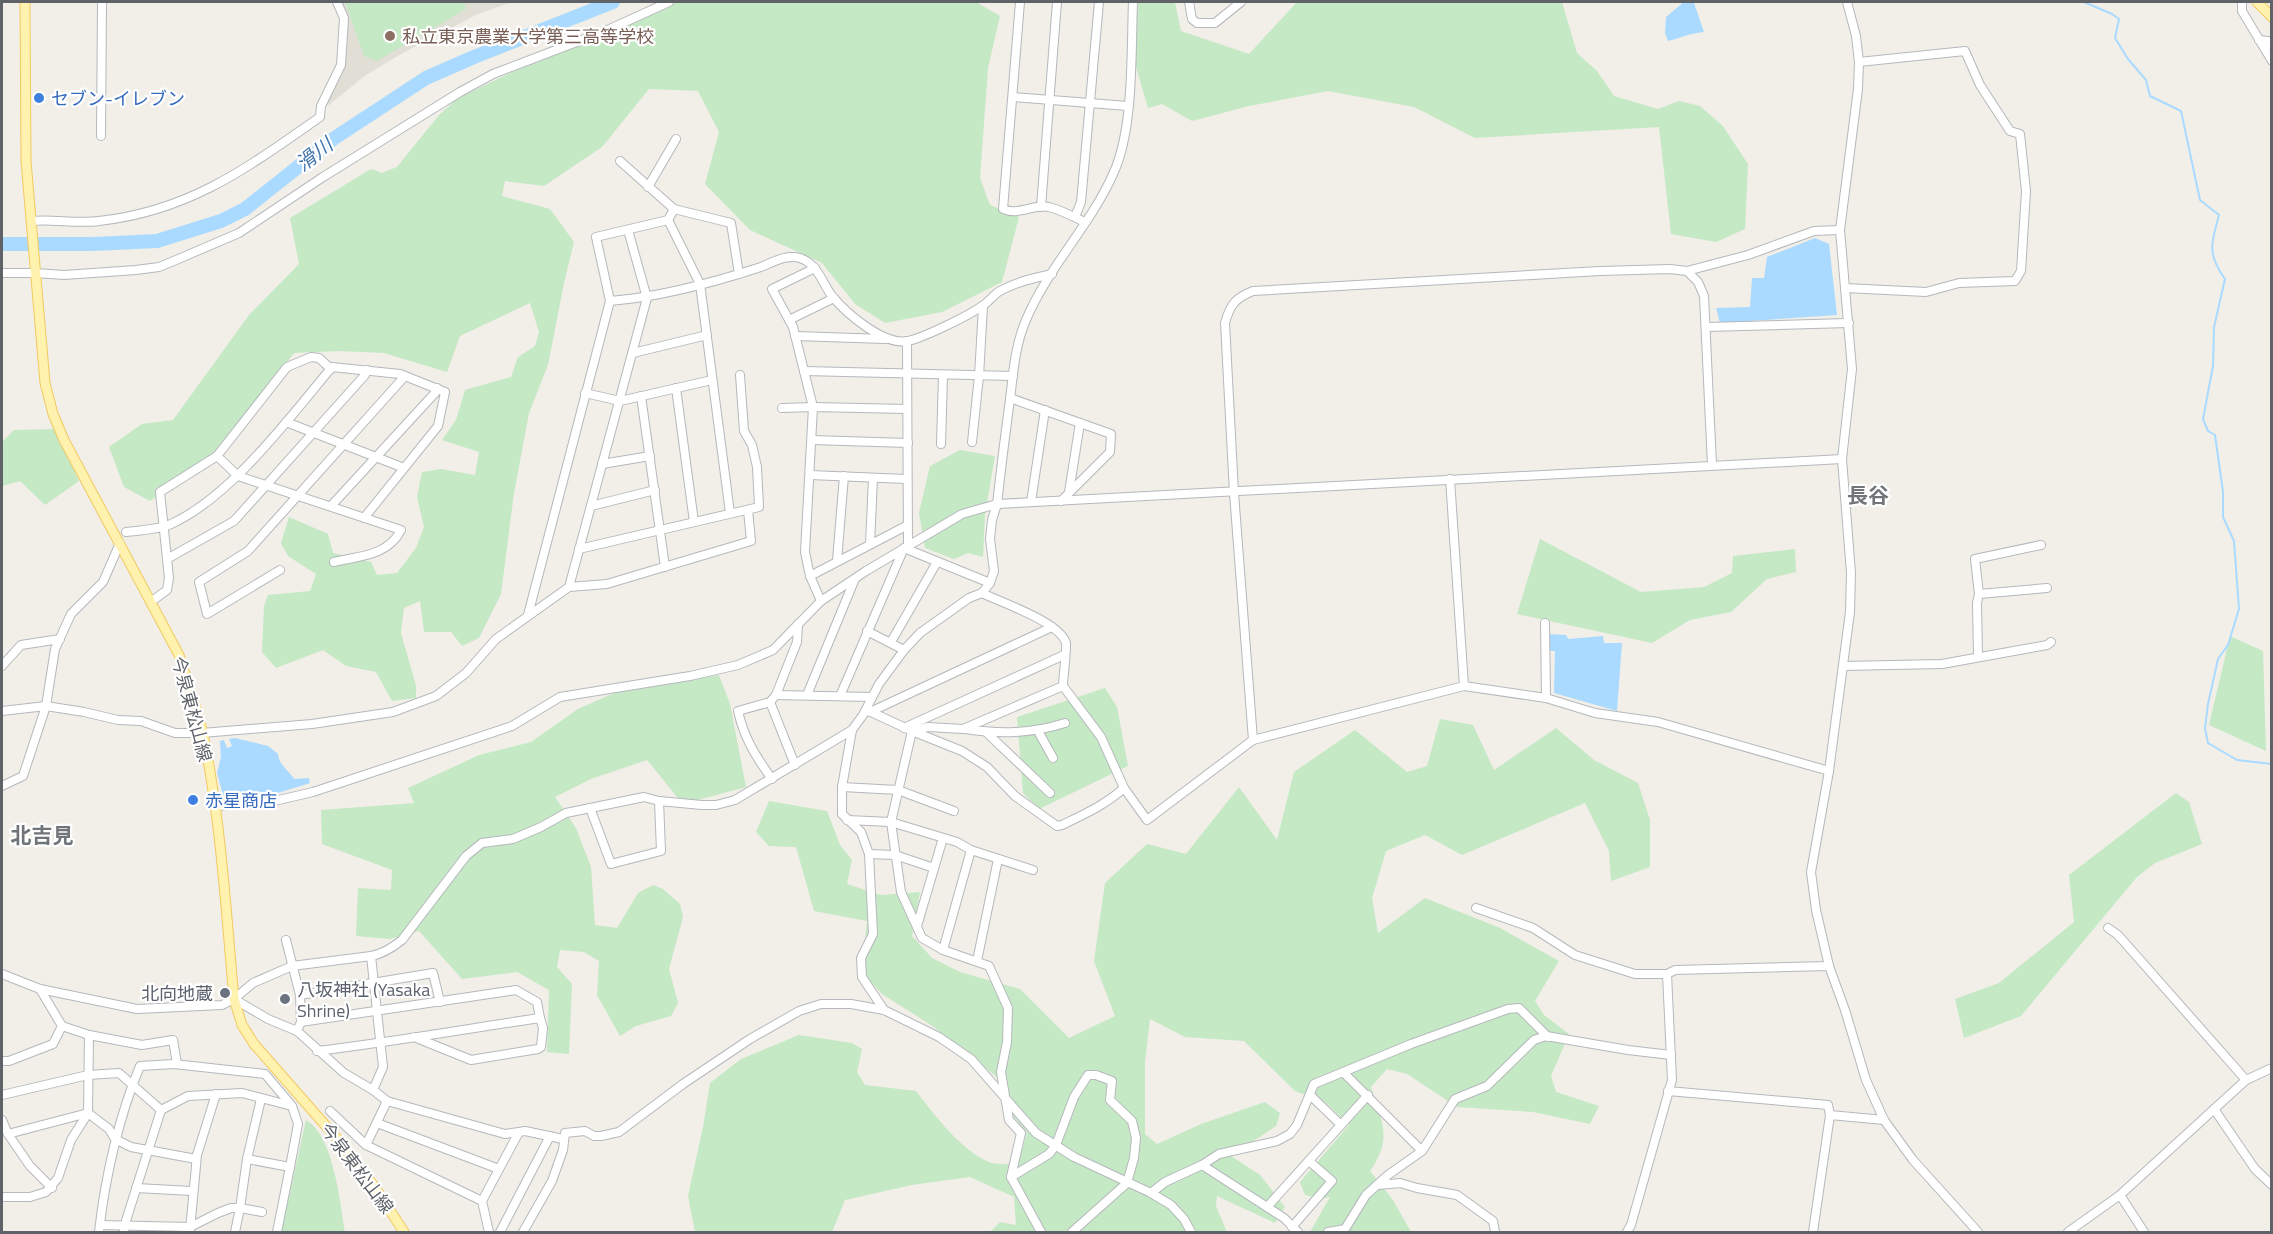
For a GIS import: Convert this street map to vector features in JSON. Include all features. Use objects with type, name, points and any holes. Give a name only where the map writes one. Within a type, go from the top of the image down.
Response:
[{"type":"main road","points":[[26,2],[24,117],[31,221]]},
{"type":"main road","points":[[2257,2],[2271,16]]},
{"type":"main road","name":"今泉東松山線","points":[[31,221],[45,383],[53,414],[64,440],[179,655],[202,733],[215,806],[234,999],[242,1025],[254,1044],[340,1142],[374,1186],[404,1233]]},
{"type":"street","points":[[100,136],[102,2]]},
{"type":"street","points":[[31,221],[96,222],[139,215],[182,202],[235,175],[320,117],[321,106],[341,65],[344,18],[338,2]]},
{"type":"street","points":[[2,273],[35,270],[64,275],[159,267],[239,233],[323,177],[493,74],[603,32],[669,2]]},
{"type":"street","points":[[1020,2],[1003,209],[1010,213],[1050,207],[1085,222]]},
{"type":"street","points":[[1041,207],[1057,2]]},
{"type":"street","points":[[1075,217],[1081,202],[1099,2],[1093,2]]},
{"type":"street","points":[[867,713],[872,697],[904,650],[920,633],[969,598],[982,593],[990,583],[994,571],[990,539],[992,520],[997,504],[1012,376],[1025,322],[1115,171],[1128,106],[1133,2]]},
{"type":"street","points":[[1189,2],[1192,19],[1197,23],[1215,23],[1241,2]]},
{"type":"street","points":[[1847,2],[1856,36],[1859,62],[1858,89],[1839,230],[1852,369],[1842,459],[1851,573],[1850,612],[1829,771],[1811,873],[1816,910],[1829,966],[1866,1080],[1884,1120],[1913,1160],[1978,1233]]},
{"type":"street","points":[[2242,2],[2242,11],[2271,62]]},
{"type":"street","points":[[2259,40],[2268,41],[2271,46]]},
{"type":"street","points":[[1845,288],[1926,292],[1959,284],[2015,281],[2021,271],[2026,191],[2020,134],[2010,131],[1980,85],[1965,51],[1859,62]]},
{"type":"street","points":[[1013,97],[1128,106]]},
{"type":"street","points":[[648,187],[676,139]]},
{"type":"street","points":[[621,160],[674,209],[731,223],[739,274]]},
{"type":"street","points":[[528,615],[610,301],[596,237],[668,220],[674,209]]},
{"type":"street","points":[[668,220],[700,284],[730,513]]},
{"type":"street","points":[[568,586],[647,298],[628,230]]},
{"type":"street","points":[[1253,740],[1234,493],[1225,323],[1234,300],[1253,291],[1588,272],[1670,269],[1687,271],[1748,255],[1814,231],[1839,230]]},
{"type":"street","points":[[610,301],[647,298],[739,274],[788,257],[800,258],[815,268],[834,298],[849,313],[886,339]]},
{"type":"street","points":[[815,268],[772,289],[795,336],[813,407],[805,552],[810,576],[821,601]]},
{"type":"street","points":[[1687,271],[1698,282],[1704,296],[1712,465]]},
{"type":"street","points":[[795,336],[907,341],[960,319],[983,306],[999,292],[1028,279],[1052,274]]},
{"type":"street","points":[[789,320],[834,298]]},
{"type":"street","points":[[972,442],[983,306]]},
{"type":"street","points":[[1707,327],[1849,323]]},
{"type":"street","points":[[633,353],[707,335]]},
{"type":"street","points":[[840,696],[906,547],[908,525],[907,341]]},
{"type":"street","points":[[152,602],[167,590],[169,578],[160,492],[217,456],[287,367],[311,357],[319,358],[331,369]]},
{"type":"street","points":[[126,532],[170,525],[210,500],[238,476],[332,367],[405,376],[445,392],[438,426],[364,518]]},
{"type":"street","points":[[167,559],[234,521],[365,375],[367,370]]},
{"type":"street","points":[[804,371],[1012,376]]},
{"type":"street","points":[[579,549],[759,507],[758,467],[752,446],[744,431],[740,375]]},
{"type":"street","points":[[941,444],[943,375]]},
{"type":"street","points":[[280,570],[207,614],[199,582],[248,551],[405,376]]},
{"type":"street","points":[[585,393],[620,401],[712,380]]},
{"type":"street","points":[[330,506],[435,393],[437,388]]},
{"type":"street","points":[[676,388],[694,522]]},
{"type":"street","points":[[641,396],[665,567]]},
{"type":"street","points":[[1010,398],[1111,434],[1110,452],[1061,501]]},
{"type":"street","points":[[782,408],[907,409]]},
{"type":"street","points":[[1031,502],[1045,410]]},
{"type":"street","points":[[286,422],[404,468]]},
{"type":"street","points":[[1070,492],[1080,423]]},
{"type":"street","points":[[812,440],[908,443]]},
{"type":"street","points":[[217,456],[238,476],[401,530],[389,546],[377,553],[334,562]]},
{"type":"street","points":[[602,464],[650,456]]},
{"type":"street","points":[[215,806],[270,802],[313,792],[512,726],[560,697],[690,676],[738,665],[773,650],[821,601],[906,547],[962,514],[997,504],[1842,459]]},
{"type":"street","points":[[810,475],[906,479]]},
{"type":"street","points":[[837,561],[844,476]]},
{"type":"street","points":[[870,544],[873,477]]},
{"type":"street","points":[[1450,479],[1464,686]]},
{"type":"street","points":[[591,506],[655,490]]},
{"type":"street","points":[[2,711],[46,706],[118,720],[141,721],[175,733],[227,733],[393,712],[436,696],[466,673],[496,639],[568,586],[607,584],[751,541],[748,510]]},
{"type":"street","points":[[810,576],[908,525]]},
{"type":"street","points":[[2,786],[23,776],[46,706],[55,649],[71,614],[103,582],[120,543]]},
{"type":"street","points":[[1978,656],[1977,603],[1979,594],[1975,558],[2041,545]]},
{"type":"street","points":[[906,547],[990,583]]},
{"type":"street","points":[[891,642],[937,562]]},
{"type":"street","points":[[807,695],[854,580]]},
{"type":"street","points":[[1979,594],[2047,588]]},
{"type":"street","points":[[982,593],[1022,610],[1052,627],[1066,643],[1063,686],[1101,737],[1124,788],[1147,820],[1253,740],[1464,686],[1546,698],[1595,713],[1658,722],[1829,771]]},
{"type":"street","points":[[1545,623],[1546,698]]},
{"type":"street","points":[[772,779],[745,738],[738,711],[770,702],[776,695],[797,642],[798,624]]},
{"type":"street","points":[[2,974],[40,989],[137,1009],[222,1005],[234,999],[253,983],[292,966],[371,956],[387,951],[402,940],[475,847],[482,843],[513,839],[566,813],[644,797],[658,801],[702,805],[716,805],[735,800],[852,730],[867,713],[1052,627]]},
{"type":"street","points":[[867,631],[904,650]]},
{"type":"street","points":[[2,666],[21,645],[60,639]]},
{"type":"street","points":[[1843,666],[1942,664],[2047,645],[2051,642]]},
{"type":"street","points":[[908,730],[1064,655]]},
{"type":"street","points":[[963,729],[1063,686]]},
{"type":"street","points":[[776,695],[872,697]]},
{"type":"street","points":[[770,702],[795,765]]},
{"type":"street","points":[[867,713],[962,751],[987,767],[1015,796],[1057,826],[1108,803],[1124,788]]},
{"type":"street","points":[[908,730],[928,727],[986,732],[1038,731],[1065,723]]},
{"type":"street","points":[[852,730],[842,788],[842,814],[861,832],[868,854],[873,934],[861,958],[862,976],[884,1010]]},
{"type":"street","points":[[908,730],[891,822],[902,892],[922,938],[943,950],[989,966],[1008,1008],[1007,1042],[1001,1072],[1009,1120],[1021,1134],[1011,1177],[1039,1232]]},
{"type":"street","points":[[1038,731],[1053,758]]},
{"type":"street","points":[[986,732],[1050,793]]},
{"type":"street","points":[[842,788],[898,790],[954,811]]},
{"type":"street","points":[[590,808],[611,864],[661,851],[658,801]]},
{"type":"street","points":[[847,820],[891,822],[1032,870]]},
{"type":"street","points":[[917,926],[943,838]]},
{"type":"street","points":[[943,950],[971,850]]},
{"type":"street","points":[[868,854],[896,855],[933,868]]},
{"type":"street","points":[[977,961],[998,859]]},
{"type":"street","points":[[1476,908],[1533,928],[1575,956],[1635,974],[1667,974],[1675,970],[1829,966]]},
{"type":"street","points":[[2108,928],[2118,934],[2246,1080]]},
{"type":"street","points":[[286,940],[300,995],[301,1022],[297,1031]]},
{"type":"street","points":[[371,956],[383,1067],[373,1090]]},
{"type":"street","points":[[300,995],[434,973],[440,1002]]},
{"type":"street","points":[[1627,1233],[1672,1080],[1667,974]]},
{"type":"street","points":[[40,989],[62,1026],[89,1035],[142,1045],[173,1040],[177,1064]]},
{"type":"street","points":[[301,1022],[516,990],[537,1002],[543,1028],[541,1047],[538,1049],[471,1060],[414,1037]]},
{"type":"street","points":[[234,999],[268,1019],[297,1031],[344,1073],[387,1101],[505,1134],[525,1131],[563,1139]]},
{"type":"street","points":[[523,1233],[552,1181],[563,1150],[565,1133],[585,1131],[594,1136],[601,1136],[619,1132],[682,1084],[750,1039],[800,1011],[821,1004],[851,1005],[884,1010],[939,1037],[971,1059],[1036,1133],[1056,1146],[1171,1205],[1184,1219],[1191,1233]]},
{"type":"street","points":[[1151,1193],[1165,1182],[1202,1165],[1219,1154],[1277,1141],[1290,1134],[1297,1125],[1314,1084],[1411,1044],[1508,1009],[1520,1008],[1548,1037]]},
{"type":"street","points":[[317,1051],[540,1018]]},
{"type":"street","points":[[2,1061],[9,1061],[53,1044],[62,1026]]},
{"type":"street","points":[[2,1197],[30,1197],[52,1188],[58,1178],[71,1140],[88,1113],[89,1035]]},
{"type":"street","points":[[1328,1233],[1345,1229],[1366,1195],[1422,1150],[1455,1099],[1487,1086],[1534,1040],[1548,1037],[1671,1055]]},
{"type":"street","points":[[265,1074],[270,1062]]},
{"type":"street","points":[[262,1212],[231,1208],[190,1230],[100,1229],[115,1139],[140,1066],[177,1064],[265,1074],[292,1106],[298,1124],[277,1233]]},
{"type":"street","points":[[2068,1233],[2120,1195],[2246,1080],[2271,1068]]},
{"type":"street","points":[[1344,1072],[1422,1150]]},
{"type":"street","points":[[2,1095],[88,1076],[119,1073],[161,1110]]},
{"type":"street","points":[[1011,1177],[1049,1154],[1056,1146],[1074,1097],[1088,1075],[1096,1075],[1112,1081],[1110,1100],[1132,1121],[1136,1138],[1134,1158],[1127,1183],[1072,1233]]},
{"type":"street","points":[[1668,1091],[1828,1105],[1830,1115],[1813,1233]]},
{"type":"street","points":[[124,1230],[161,1110],[188,1096],[242,1093],[261,1100],[292,1106]]},
{"type":"street","points":[[190,1230],[196,1159],[216,1094]]},
{"type":"street","points":[[1310,1095],[1341,1125]]},
{"type":"street","points":[[1267,1207],[1368,1095]]},
{"type":"street","points":[[235,1233],[247,1159],[261,1100]]},
{"type":"street","points":[[366,1145],[387,1101]]},
{"type":"street","points":[[2214,1109],[2255,1169],[2271,1185]]},
{"type":"street","points":[[330,1111],[366,1145],[482,1201]]},
{"type":"street","points":[[8,1134],[88,1113]]},
{"type":"street","points":[[88,1113],[109,1129],[115,1139],[131,1147],[196,1159]]},
{"type":"street","points":[[1830,1115],[1884,1120]]},
{"type":"street","points":[[2,1120],[8,1134],[30,1166],[52,1188]]},
{"type":"street","points":[[377,1123],[499,1168]]},
{"type":"street","points":[[489,1233],[482,1201],[519,1132]]},
{"type":"street","points":[[500,1233],[550,1136]]},
{"type":"street","points":[[247,1159],[290,1167]]},
{"type":"street","points":[[1202,1165],[1284,1218],[1295,1230],[1332,1181],[1309,1161]]},
{"type":"street","points":[[1378,1185],[1400,1183],[1457,1195],[1493,1221],[1495,1233]]},
{"type":"street","points":[[136,1188],[192,1191]]},
{"type":"street","points":[[2120,1195],[2144,1233]]},
{"type":"shaded area","name":"私立東京農業大学第三高等学校","points":[[340,2],[512,2],[478,14],[401,54],[366,75],[329,105],[325,104],[343,65]]},
{"type":"green space","points":[[345,2],[464,2],[466,9],[377,61],[364,56]]},
{"type":"green space","points":[[676,2],[976,2],[1000,16],[988,68],[980,178],[990,205],[1019,217],[1002,282],[942,312],[885,323],[855,304],[822,263],[750,230],[705,184],[719,132],[698,91],[649,89],[602,147],[544,186],[505,181],[502,196],[550,209],[574,242],[548,365],[529,413],[514,493],[501,594],[479,638],[462,646],[451,632],[424,632],[420,601],[404,608],[401,633],[416,686],[416,698],[392,701],[376,672],[346,666],[323,650],[276,668],[262,652],[264,606],[268,595],[310,591],[316,574],[288,556],[281,543],[289,517],[328,534],[333,553],[371,562],[377,575],[397,573],[416,548],[424,527],[417,497],[422,472],[441,469],[475,475],[479,452],[442,440],[456,420],[465,390],[511,377],[518,357],[535,346],[539,332],[530,303],[460,336],[447,372],[384,353],[339,351],[294,353],[225,444],[150,501],[124,487],[109,447],[142,424],[173,420],[249,315],[299,264],[290,218],[371,169],[382,173],[397,167],[439,115],[458,98],[512,72],[569,40]]},
{"type":"green space","points":[[1138,2],[1175,2],[1181,31],[1249,54],[1297,2],[1562,2],[1577,53],[1597,71],[1614,96],[1658,109],[1679,101],[1700,106],[1723,126],[1748,164],[1745,229],[1716,242],[1671,234],[1659,127],[1475,138],[1414,107],[1328,91],[1249,106],[1192,121],[1162,104],[1148,108],[1134,60]]},
{"type":"green space","points":[[55,429],[79,481],[45,505],[20,481],[2,486],[2,442],[14,430]]},
{"type":"green space","points":[[960,450],[995,456],[985,515],[983,557],[968,553],[954,559],[925,548],[919,513],[930,466]]},
{"type":"green space","points":[[1540,539],[1641,592],[1704,587],[1732,573],[1733,556],[1795,549],[1796,572],[1767,579],[1731,612],[1690,620],[1652,643],[1517,614]]},
{"type":"green space","points":[[2230,636],[2263,651],[2266,751],[2209,725]]},
{"type":"green space","points":[[719,675],[730,704],[746,787],[683,804],[647,760],[591,779],[555,797],[576,828],[591,867],[595,925],[617,928],[638,893],[653,885],[663,889],[680,904],[683,917],[669,969],[678,1003],[671,1016],[636,1026],[620,1036],[597,995],[599,961],[584,952],[560,950],[557,967],[572,984],[569,1054],[547,1052],[549,990],[517,972],[462,979],[419,931],[390,939],[356,936],[358,888],[391,890],[392,870],[322,844],[321,810],[414,803],[408,788],[479,755],[531,742],[578,709],[614,693]]},
{"type":"green space","points":[[1105,688],[1117,707],[1128,766],[1039,809],[1023,793],[1017,717]]},
{"type":"green space","points":[[1440,719],[1473,725],[1494,770],[1556,728],[1594,760],[1638,783],[1650,820],[1650,867],[1611,881],[1609,851],[1585,803],[1462,855],[1425,835],[1386,851],[1372,898],[1378,933],[1425,898],[1500,928],[1559,961],[1535,1001],[1544,1015],[1569,1034],[1551,1076],[1556,1092],[1599,1106],[1590,1124],[1533,1112],[1457,1107],[1407,1074],[1387,1069],[1371,1087],[1382,1120],[1383,1139],[1377,1159],[1370,1171],[1393,1200],[1411,1232],[1310,1232],[1330,1197],[1321,1199],[1305,1195],[1300,1182],[1349,1125],[1325,1102],[1295,1091],[1244,1041],[1185,1037],[1150,1019],[1145,1062],[1145,1134],[1157,1144],[1201,1124],[1265,1102],[1280,1113],[1276,1126],[1231,1156],[1260,1175],[1285,1207],[1275,1223],[1217,1196],[1216,1206],[1225,1232],[990,1232],[1000,1222],[1016,1225],[1014,1197],[970,1177],[912,1185],[845,1200],[832,1232],[695,1232],[688,1196],[710,1083],[741,1059],[799,1035],[852,1043],[862,1049],[857,1072],[865,1085],[916,1091],[953,1135],[977,1156],[989,1162],[1007,1164],[1019,1161],[1027,1132],[1008,1111],[1008,1086],[934,1027],[882,994],[862,972],[867,921],[814,911],[796,847],[769,846],[756,832],[769,801],[827,811],[840,845],[852,860],[847,884],[881,895],[920,892],[912,936],[932,958],[960,972],[1020,989],[1069,1038],[1115,1016],[1094,961],[1105,883],[1147,844],[1186,854],[1239,787],[1277,840],[1294,772],[1355,730],[1407,772],[1427,766]]},
{"type":"green space","points":[[2176,793],[2189,802],[2202,844],[2155,863],[2137,877],[2021,1016],[1964,1038],[1955,999],[1999,983],[2074,922],[2069,875]]},
{"type":"green space","points":[[306,1120],[316,1128],[329,1155],[338,1188],[345,1232],[281,1232]]},
{"type":"water","points":[[1684,2],[1694,3],[1704,32],[1668,41],[1665,33],[1666,17]]},
{"type":"water","points":[[1815,238],[1829,244],[1837,315],[1720,323],[1716,308],[1750,307],[1752,278],[1764,278],[1767,257]]},
{"type":"water","points":[[1547,634],[1566,635],[1568,639],[1603,636],[1604,643],[1622,643],[1617,711],[1554,693],[1555,651],[1548,651]]},
{"type":"water","points":[[235,738],[268,746],[278,754],[282,765],[294,779],[309,778],[310,783],[278,793],[223,795],[217,773],[221,757],[220,741],[224,740],[227,748],[232,746],[229,739]]},
{"type":"waterway","name":"滑川","points":[[2,244],[157,241],[221,221],[245,209],[333,139],[426,78],[613,2]]},
{"type":"waterway","points":[[2084,2],[2119,19],[2115,38],[2128,59],[2146,80],[2150,96],[2181,111],[2200,200],[2219,215],[2212,248],[2215,262],[2225,279],[2214,327],[2213,366],[2203,419],[2208,431],[2215,435],[2223,492],[2223,517],[2234,541],[2239,609],[2228,645],[2218,659],[2205,728],[2208,743],[2237,760],[2272,764]]},
{"type":"place","name":"私立東京農業大学第三高等学校","points":[[390,36]]},
{"type":"place","name":"セブン-イレブン","points":[[39,98]]},
{"type":"place","name":"赤星商店","points":[[193,800]]},
{"type":"place","name":"北向地蔵","points":[[225,993]]},
{"type":"place","name":"八坂神社 (Yasaka Shrine)","points":[[285,999]]},
{"type":"district","name":"長谷","points":[[1868,495]]},
{"type":"district","name":"北吉見","points":[[42,835]]}]
